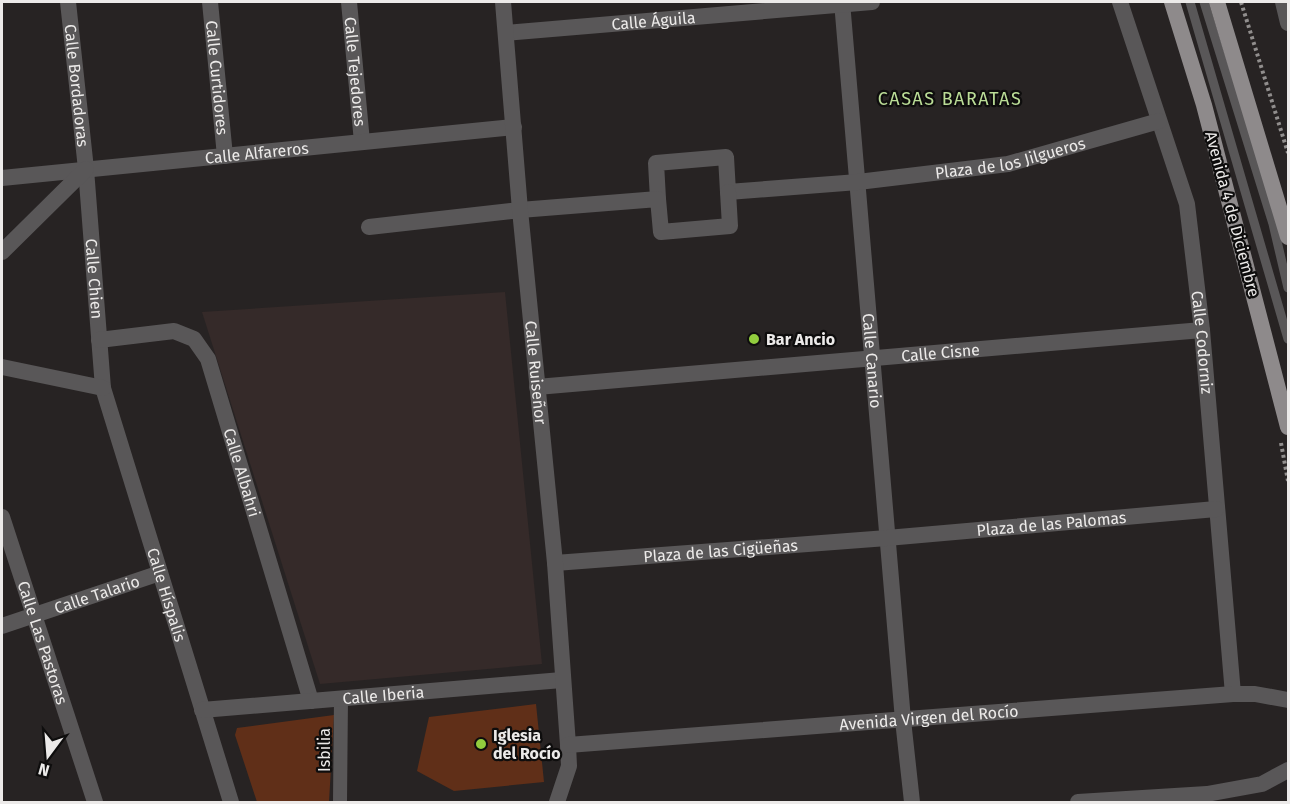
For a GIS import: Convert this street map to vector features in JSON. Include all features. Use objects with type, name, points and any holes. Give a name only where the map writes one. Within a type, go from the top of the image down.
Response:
[{"type":"main road","name":"Avenida 4 de Diciembre","points":[[1172,2],[1204,105],[1288,427]]},
{"type":"main road","points":[[1217,2],[1288,237]]},
{"type":"street","name":"Calle Bordadoras","points":[[68,2],[86,169]]},
{"type":"street","name":"Calle Curtidores","points":[[210,2],[225,156]]},
{"type":"street","name":"Calle Tejedores","points":[[349,2],[362,142]]},
{"type":"street","name":"Calle Ruiseñor","points":[[503,2],[520,210],[555,563],[568,745],[569,766],[557,802]]},
{"type":"street","name":"Calle Águila","points":[[506,33],[872,2]]},
{"type":"street","name":"Calle Codorniz","points":[[1120,2],[1187,204],[1202,330],[1233,694]]},
{"type":"street","points":[[1283,2],[1288,23]]},
{"type":"street","name":"Calle Canario","points":[[842,3],[887,538],[912,802]]},
{"type":"street","name":"Plaza de los Jilgueros","points":[[728,192],[858,182],[1008,164],[1159,121]]},
{"type":"street","name":"Calle Alfareros","points":[[2,178],[514,127]]},
{"type":"street","points":[[726,157],[730,226],[661,232],[658,199],[656,163],[726,157]]},
{"type":"street","points":[[2,252],[86,169]]},
{"type":"street","name":"Calle Chien","points":[[86,169],[103,388]]},
{"type":"street","points":[[369,227],[520,210],[658,199]]},
{"type":"street","name":"Calle Cisne","points":[[537,387],[1202,330]]},
{"type":"street","name":"Calle Albahri","points":[[99,339],[174,331],[194,339],[208,359],[311,701]]},
{"type":"street","points":[[2,367],[103,388]]},
{"type":"street","name":"Calle Híspalis","points":[[103,388],[231,802]]},
{"type":"street","name":"Plaza de las Palomas","points":[[887,538],[1216,508]]},
{"type":"street","name":"Calle Las Pastoras","points":[[2,517],[95,802]]},
{"type":"street","name":"Plaza de las Cigüeñas","points":[[555,563],[887,538]]},
{"type":"street","name":"Calle Talario","points":[[2,626],[160,573]]},
{"type":"street","name":"Calle Iberia","points":[[202,710],[562,680]]},
{"type":"street","name":"Avenida Virgen del Rocío","points":[[568,745],[1233,694],[1255,694],[1288,700]]},
{"type":"street","name":"Isbilia","points":[[340,699],[340,802]]},
{"type":"street","points":[[1078,802],[1207,798],[1262,784],[1288,770]]},
{"type":"lane","points":[[1190,2],[1288,339]]},
{"type":"lane","points":[[1204,2],[1273,224],[1288,288]]},
{"type":"path","points":[[1241,2],[1288,153]]},
{"type":"shaded area","points":[[505,292],[542,664],[320,684],[202,312]]},
{"type":"building","name":"Iglesia del Rocío","points":[[536,704],[544,782],[454,791],[417,771],[429,717]]},
{"type":"building","points":[[334,715],[329,802],[257,802],[235,735],[237,728]]},
{"type":"place","name":"Bar Ancio","points":[[754,339]]},
{"type":"place","name":"Iglesia del Rocío","points":[[481,744]]},
{"type":"district","name":"CASAS BARATAS","points":[[950,99]]}]
